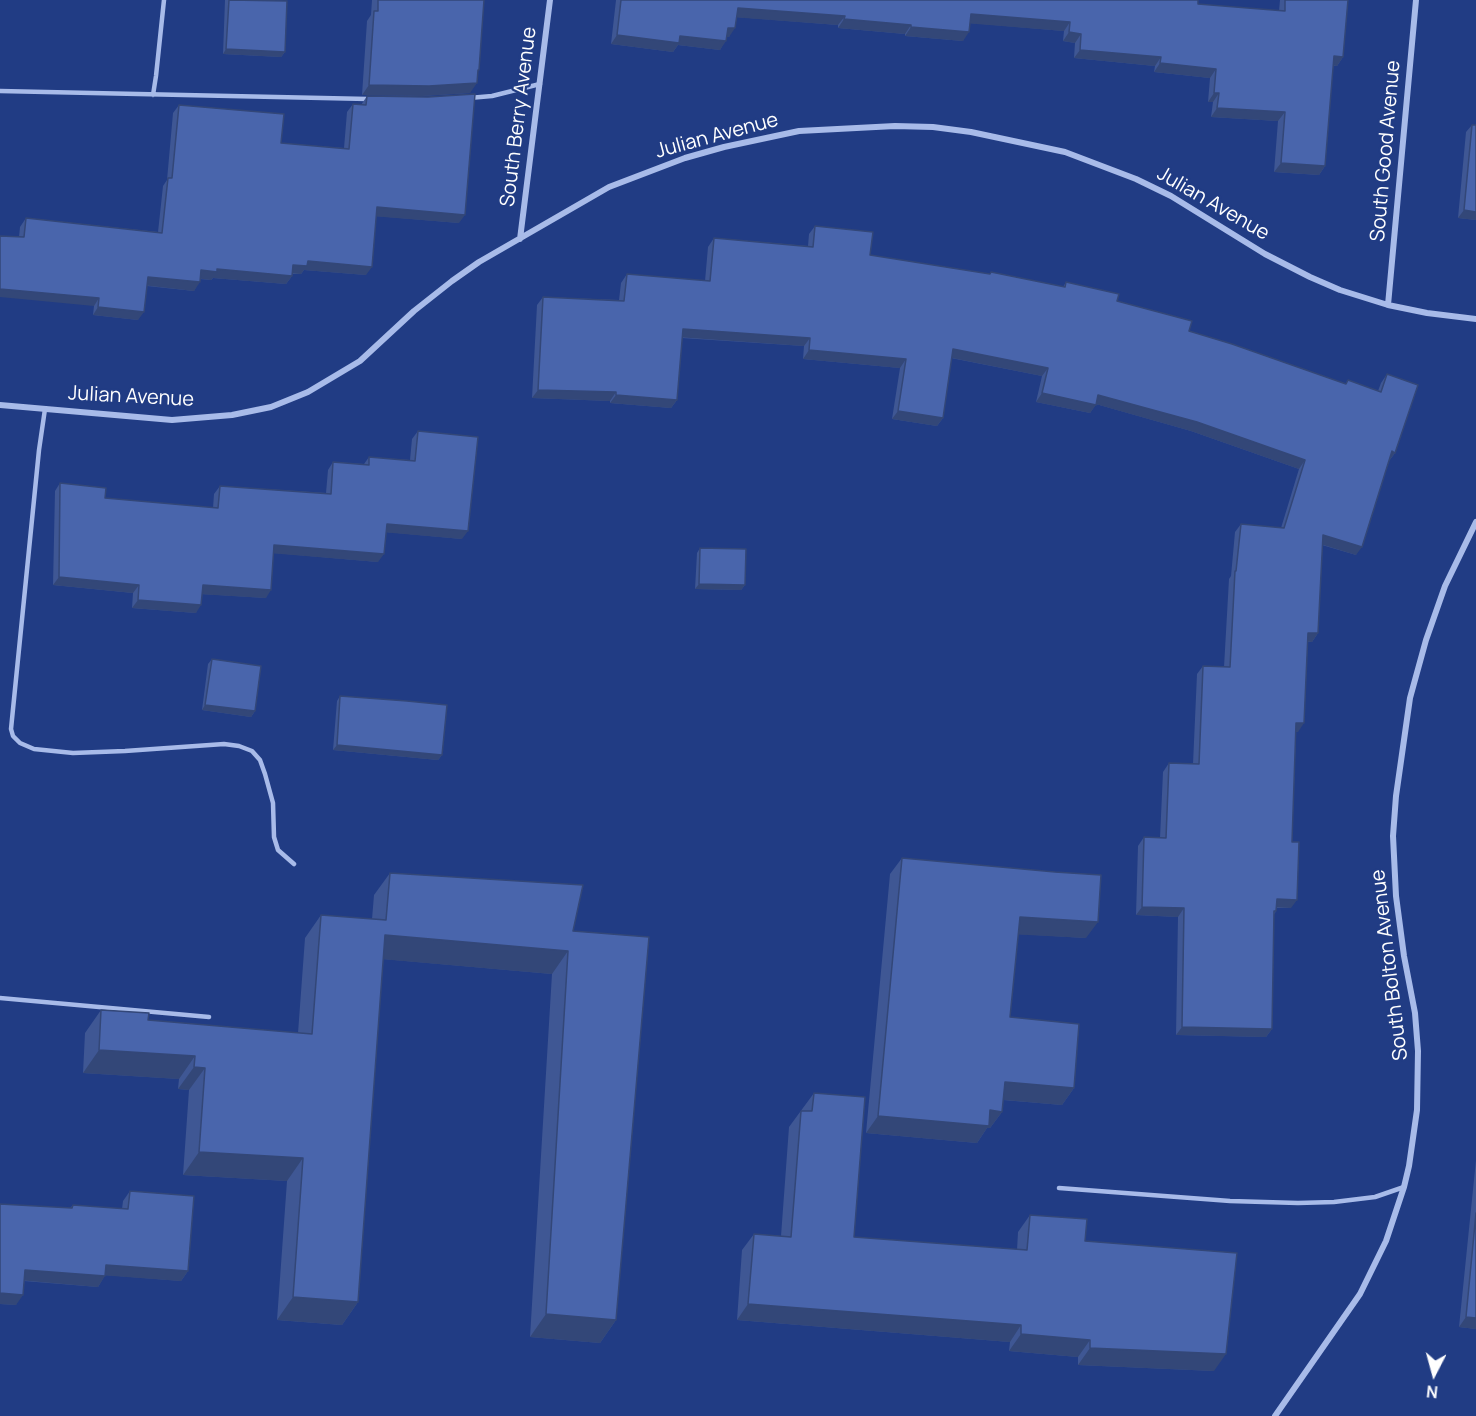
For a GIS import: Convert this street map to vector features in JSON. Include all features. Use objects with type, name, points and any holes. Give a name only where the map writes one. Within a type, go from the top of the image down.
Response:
[{"type":"street","name":"South Berry Avenue","points":[[520,239],[550,0]]},
{"type":"street","name":"South Good Avenue","points":[[1388,305],[1416,0]]},
{"type":"street","name":"Julian Avenue","points":[[0,405],[172,420],[232,415],[271,406],[308,392],[360,361],[414,311],[479,262],[609,187],[685,158],[799,131],[895,126],[933,128],[971,132],[1065,152],[1136,179],[1171,196],[1265,254],[1340,290],[1388,305],[1426,313],[1476,319]]},
{"type":"street","name":"South Bolton Avenue","points":[[1275,1416],[1360,1294],[1386,1241],[1404,1187],[1413,1147],[1418,1110],[1419,1070],[1415,1013],[1396,896],[1394,836],[1397,785],[1410,698],[1426,640],[1445,586],[1476,522]]},
{"type":"lane","points":[[153,94],[165,0]]},
{"type":"lane","points":[[460,98],[492,96],[540,84]]},
{"type":"lane","points":[[0,91],[375,100]]},
{"type":"lane","points":[[45,409],[11,729],[13,736],[20,743],[34,749],[73,753],[224,744],[252,751],[260,760],[273,803],[274,837],[278,850],[294,864]]},
{"type":"lane","points":[[0,998],[209,1017]]},
{"type":"lane","points":[[1059,1188],[1230,1201],[1298,1203],[1375,1197],[1404,1187]]},
{"type":"building","points":[[229,0],[287,1],[285,52],[226,49]]},
{"type":"building","points":[[378,0],[484,0],[477,83],[429,86],[369,85],[374,11],[378,11]]},
{"type":"building","points":[[621,0],[1198,0],[1198,4],[1285,11],[1285,0],[1348,0],[1343,57],[1334,56],[1325,166],[1281,163],[1285,112],[1217,108],[1219,93],[1214,93],[1216,69],[1160,63],[1161,57],[1080,50],[1081,34],[1069,32],[1070,22],[971,14],[969,32],[844,19],[845,16],[738,8],[735,28],[728,28],[726,41],[680,36],[679,43],[617,35]]},
{"type":"building","points":[[475,94],[465,215],[377,207],[372,267],[308,261],[307,266],[293,265],[292,276],[217,269],[217,272],[201,270],[200,282],[148,277],[144,312],[98,307],[99,298],[0,289],[0,236],[24,237],[26,218],[162,233],[168,178],[172,178],[179,105],[284,114],[281,143],[349,149],[353,104],[366,105],[367,96],[428,97]]},
{"type":"building","points":[[1472,125],[1476,125],[1476,212],[1464,210]]},
{"type":"building","points":[[815,226],[873,232],[870,255],[990,274],[991,272],[1065,287],[1066,282],[1119,294],[1117,301],[1192,321],[1189,331],[1346,384],[1348,380],[1381,392],[1387,374],[1418,385],[1395,453],[1392,451],[1362,547],[1323,535],[1318,633],[1308,633],[1304,723],[1296,723],[1292,842],[1299,842],[1297,900],[1277,899],[1276,911],[1274,911],[1272,1029],[1182,1027],[1184,908],[1142,907],[1144,837],[1166,838],[1169,763],[1199,764],[1203,666],[1230,667],[1235,571],[1241,524],[1284,528],[1305,460],[1197,422],[1098,395],[1096,405],[1042,393],[1048,368],[953,349],[943,418],[898,411],[906,359],[809,350],[810,338],[683,329],[677,400],[616,395],[616,392],[538,390],[543,297],[624,301],[627,274],[710,281],[714,238],[813,247]]},
{"type":"building","points":[[418,431],[478,437],[468,531],[387,524],[384,554],[274,545],[271,590],[203,585],[201,605],[138,600],[139,585],[59,577],[60,483],[106,488],[105,498],[218,508],[220,486],[331,494],[333,462],[369,465],[369,457],[415,461]]},
{"type":"building","points":[[700,548],[746,549],[745,585],[699,584]]},
{"type":"building","points":[[212,659],[261,666],[255,711],[205,705]]},
{"type":"building","points":[[340,696],[447,705],[442,755],[337,745]]},
{"type":"building","points":[[902,858],[1101,875],[1098,922],[1020,917],[1010,1017],[1079,1024],[1074,1088],[1005,1082],[1002,1112],[990,1110],[989,1126],[878,1116]]},
{"type":"building","points":[[390,873],[583,885],[573,931],[649,937],[616,1320],[546,1314],[568,951],[385,935],[358,1302],[293,1297],[303,1158],[199,1152],[205,1068],[194,1067],[195,1056],[99,1050],[101,1010],[149,1013],[148,1020],[312,1034],[321,915],[386,920]]},
{"type":"building","points":[[814,1093],[865,1097],[854,1237],[1027,1250],[1030,1215],[1087,1219],[1085,1241],[1237,1253],[1226,1354],[1090,1348],[1090,1340],[1021,1334],[1021,1325],[748,1304],[754,1234],[791,1237],[801,1111],[812,1111]]},
{"type":"building","points":[[130,1191],[194,1196],[188,1271],[106,1265],[105,1276],[25,1270],[23,1295],[0,1293],[0,1204],[72,1208],[73,1205],[128,1209]]},
{"type":"building","points":[[1476,1213],[1476,1318],[1466,1317]]}]
